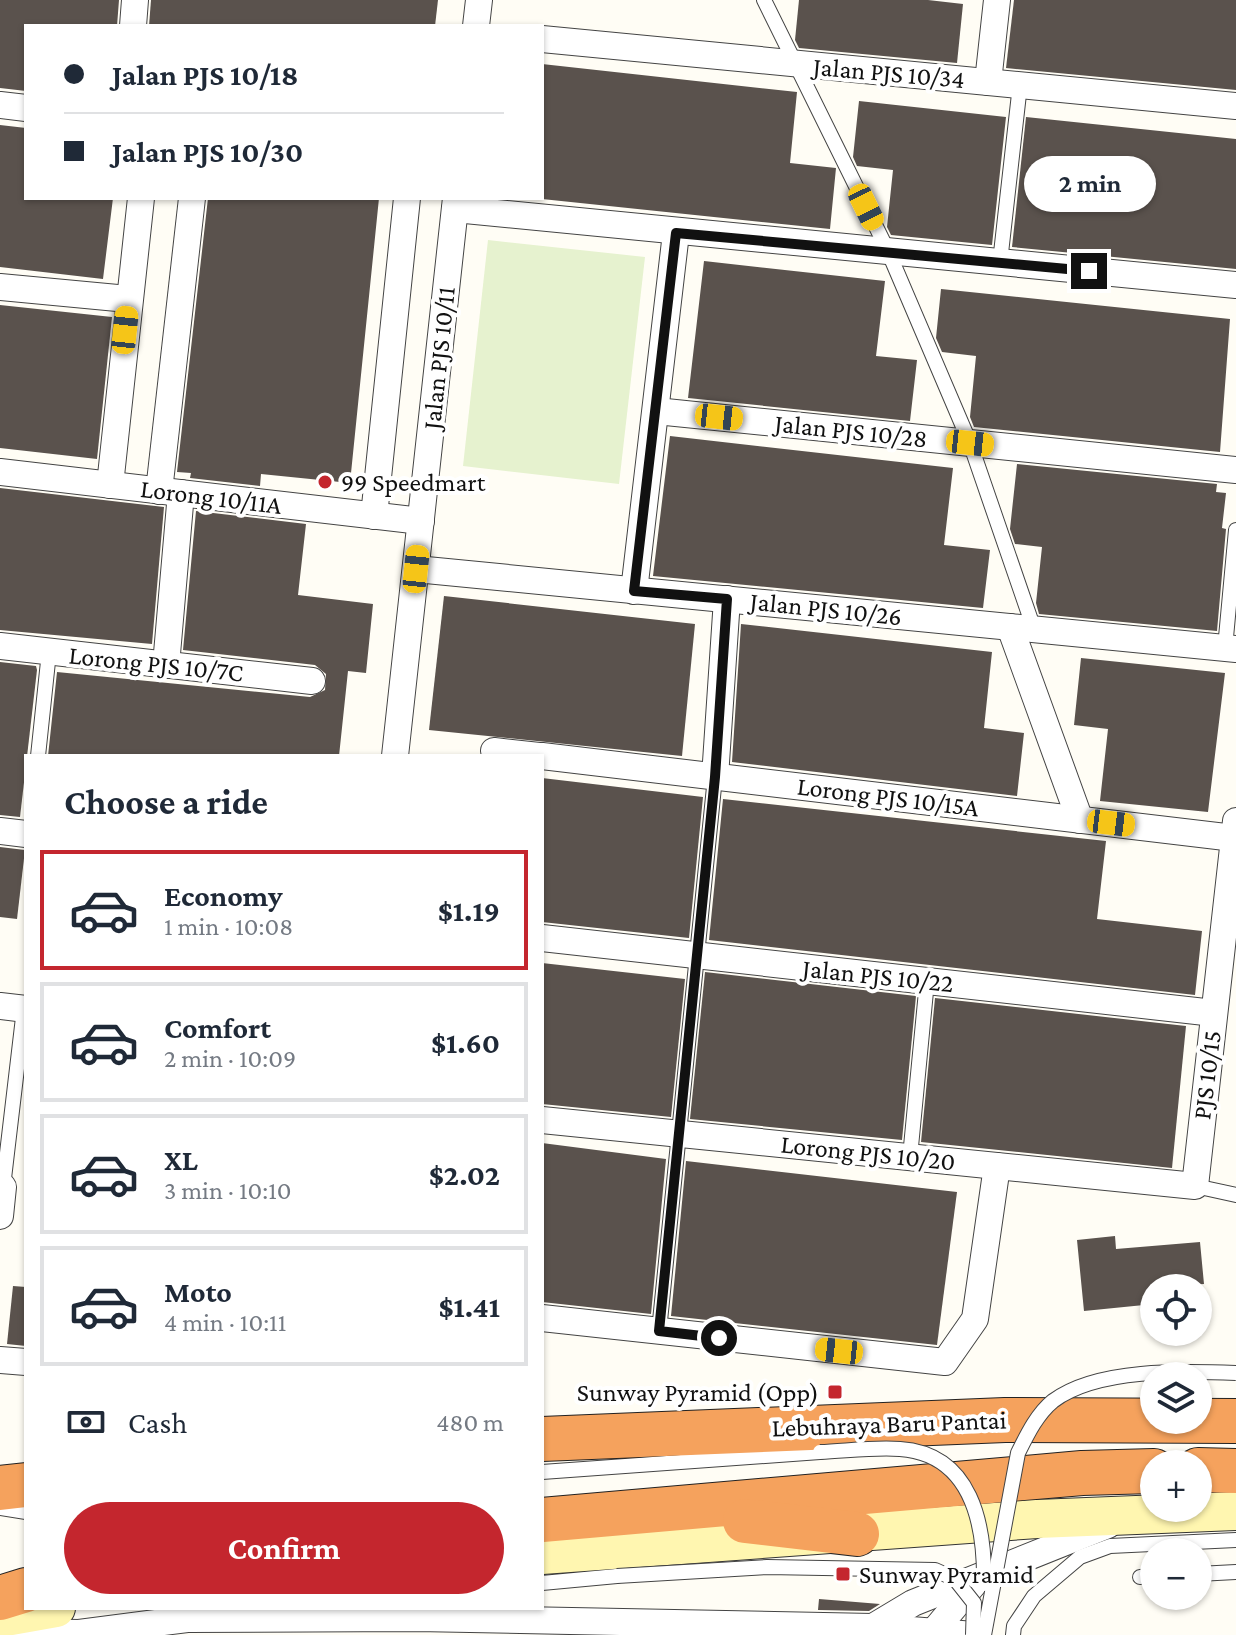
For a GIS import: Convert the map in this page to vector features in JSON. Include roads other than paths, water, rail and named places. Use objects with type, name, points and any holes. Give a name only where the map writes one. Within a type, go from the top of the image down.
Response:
[{"type":"highway","name":"Lebuhraya Baru Pantai","points":[[544,1439],[1005,1420],[1236,1421]]},
{"type":"highway","points":[[1212,1470],[1236,1471]]},
{"type":"highway","points":[[544,1520],[663,1512],[1051,1476],[1140,1490]]},
{"type":"highway","points":[[0,1488],[24,1485]]},
{"type":"highway","points":[[663,1512],[857,1534]]},
{"type":"highway","points":[[0,1571],[24,1567]]},
{"type":"highway","points":[[0,1598],[24,1591]]},
{"type":"main road","points":[[544,1555],[857,1534],[1140,1494]]},
{"type":"main road","points":[[1212,1505],[1236,1511]]},
{"type":"main road","points":[[0,1618],[74,1625]]},
{"type":"street","points":[[133,24],[135,0]]},
{"type":"street","points":[[476,24],[479,0]]},
{"type":"street","points":[[988,82],[997,0]]},
{"type":"street","name":"Jalan PJS 10/34","points":[[544,39],[1236,106]]},
{"type":"street","points":[[0,105],[24,108]]},
{"type":"street","points":[[110,485],[141,200]]},
{"type":"street","points":[[166,665],[170,492],[192,200]]},
{"type":"street","points":[[374,516],[407,200]]},
{"type":"street","points":[[456,204],[676,233],[1236,285]]},
{"type":"street","name":"Jalan PJS 10/11","points":[[395,754],[456,204]]},
{"type":"street","points":[[634,591],[676,233]]},
{"type":"street","points":[[0,287],[128,299]]},
{"type":"street","name":"Jalan PJS 10/28","points":[[656,411],[1236,470]]},
{"type":"street","name":"Lorong 10/11A","points":[[0,472],[421,521]]},
{"type":"street","name":"Jalan PJS 10/26","points":[[416,569],[1231,648]]},
{"type":"street","points":[[715,777],[727,599]]},
{"type":"street","points":[[1022,628],[1080,820]]},
{"type":"street","name":"Lorong PJS 10/7C","points":[[0,646],[312,681]]},
{"type":"street","name":"Lorong PJS 10/15A","points":[[494,751],[522,754]]},
{"type":"street","name":"Lorong PJS 10/15A","points":[[544,756],[1080,820],[1235,828]]},
{"type":"street","name":"PJS 10/15","points":[[1195,1186],[1214,1013],[1228,961],[1235,828]]},
{"type":"street","points":[[0,831],[24,834]]},
{"type":"street","name":"Jalan PJS 10/22","points":[[544,938],[1214,1013]]},
{"type":"street","name":"Lorong PJS 10/20","points":[[544,1120],[1195,1186]]},
{"type":"street","points":[[544,1318],[945,1362],[975,1319],[997,1166]]},
{"type":"street","points":[[0,1216],[10,1188]]},
{"type":"street","points":[[0,1360],[24,1362]]},
{"type":"street","points":[[873,1627],[913,1603],[1086,1532],[1140,1500]]},
{"type":"street","points":[[932,1633],[980,1578]]},
{"type":"street","points":[[0,1625],[28,1632],[74,1625],[777,1630],[873,1627],[974,1635]]},
{"type":"lane","points":[[764,0],[888,251],[970,443],[1022,628]]},
{"type":"lane","points":[[1000,262],[1020,85]]},
{"type":"lane","points":[[1231,648],[1236,530]]},
{"type":"lane","points":[[38,754],[49,652]]},
{"type":"lane","points":[[659,1331],[715,777]]},
{"type":"lane","points":[[910,1157],[927,981]]},
{"type":"lane","points":[[10,1188],[19,1004]]},
{"type":"lane","points":[[1195,1186],[1236,1195]]},
{"type":"lane","points":[[984,1635],[1018,1453],[1032,1426],[1053,1401],[1108,1378],[1236,1373]]},
{"type":"lane","points":[[544,1472],[901,1449],[933,1458],[956,1473],[974,1502],[985,1546],[984,1635]]},
{"type":"lane","points":[[0,1508],[24,1512]]},
{"type":"lane","points":[[1013,1635],[1014,1626],[1034,1596],[1080,1557],[1110,1546],[1236,1540]]},
{"type":"lane","points":[[544,1583],[767,1567],[935,1570],[955,1579],[974,1603],[974,1635]]},
{"type":"lane","points":[[1212,1573],[1236,1572]]},
{"type":"lane","points":[[178,1627],[280,1610]]},
{"type":"place","name":"99 Speedmart","points":[[325,482]]},
{"type":"place","name":"Sunway Pyramid (Opp)","points":[[835,1392]]},
{"type":"place","name":"Sunway Pyramid","points":[[843,1574]]}]
